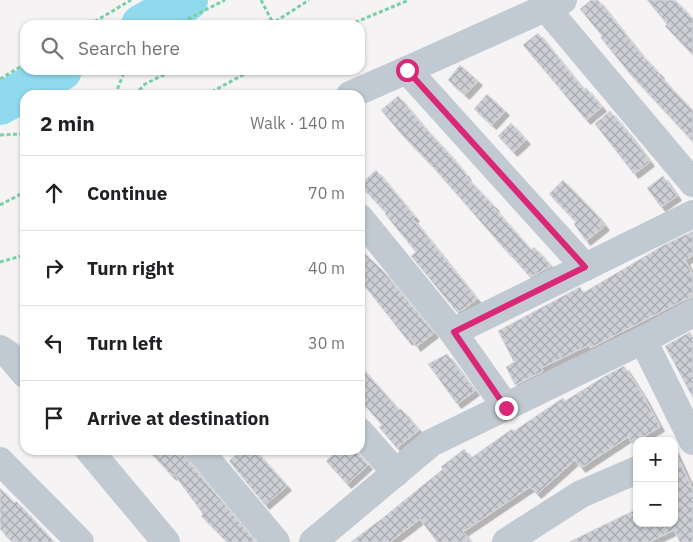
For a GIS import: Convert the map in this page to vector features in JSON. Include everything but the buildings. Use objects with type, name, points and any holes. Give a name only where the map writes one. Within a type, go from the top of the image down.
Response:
[{"type":"street","points":[[361,90],[554,4],[693,183]]},
{"type":"street","points":[[407,70],[585,267]]},
{"type":"street","points":[[454,332],[693,214]]},
{"type":"street","points":[[365,224],[454,332],[506,408]]},
{"type":"street","points":[[313,542],[431,443],[506,408],[693,313]]},
{"type":"street","points":[[643,340],[693,441]]},
{"type":"street","points":[[0,349],[9,355],[20,368]]},
{"type":"street","points":[[365,438],[396,473]]},
{"type":"street","points":[[678,452],[693,446]]},
{"type":"street","points":[[93,455],[166,542]]},
{"type":"street","points":[[203,455],[276,542]]},
{"type":"street","points":[[0,461],[80,542]]},
{"type":"street","points":[[506,542],[580,494],[633,472]]},
{"type":"path","points":[[97,20],[131,0]]},
{"type":"path","points":[[186,20],[225,0]]},
{"type":"path","points":[[261,0],[271,20]]},
{"type":"path","points":[[279,20],[309,0]]},
{"type":"path","points":[[361,20],[409,0]]},
{"type":"path","points":[[0,79],[20,67]]},
{"type":"path","points":[[117,90],[123,75]]},
{"type":"path","points":[[140,90],[145,84],[164,75]]},
{"type":"path","points":[[215,90],[243,75]]},
{"type":"path","points":[[0,135],[20,134]]},
{"type":"path","points":[[0,206],[20,195]]},
{"type":"path","points":[[0,262],[20,256]]},
{"type":"waterway","points":[[151,20],[187,0]]},
{"type":"waterway","points":[[25,90],[52,75]]},
{"type":"waterway","points":[[0,104],[20,93]]},
{"type":"route","points":[[407,70],[585,267],[454,332],[506,408]]}]
